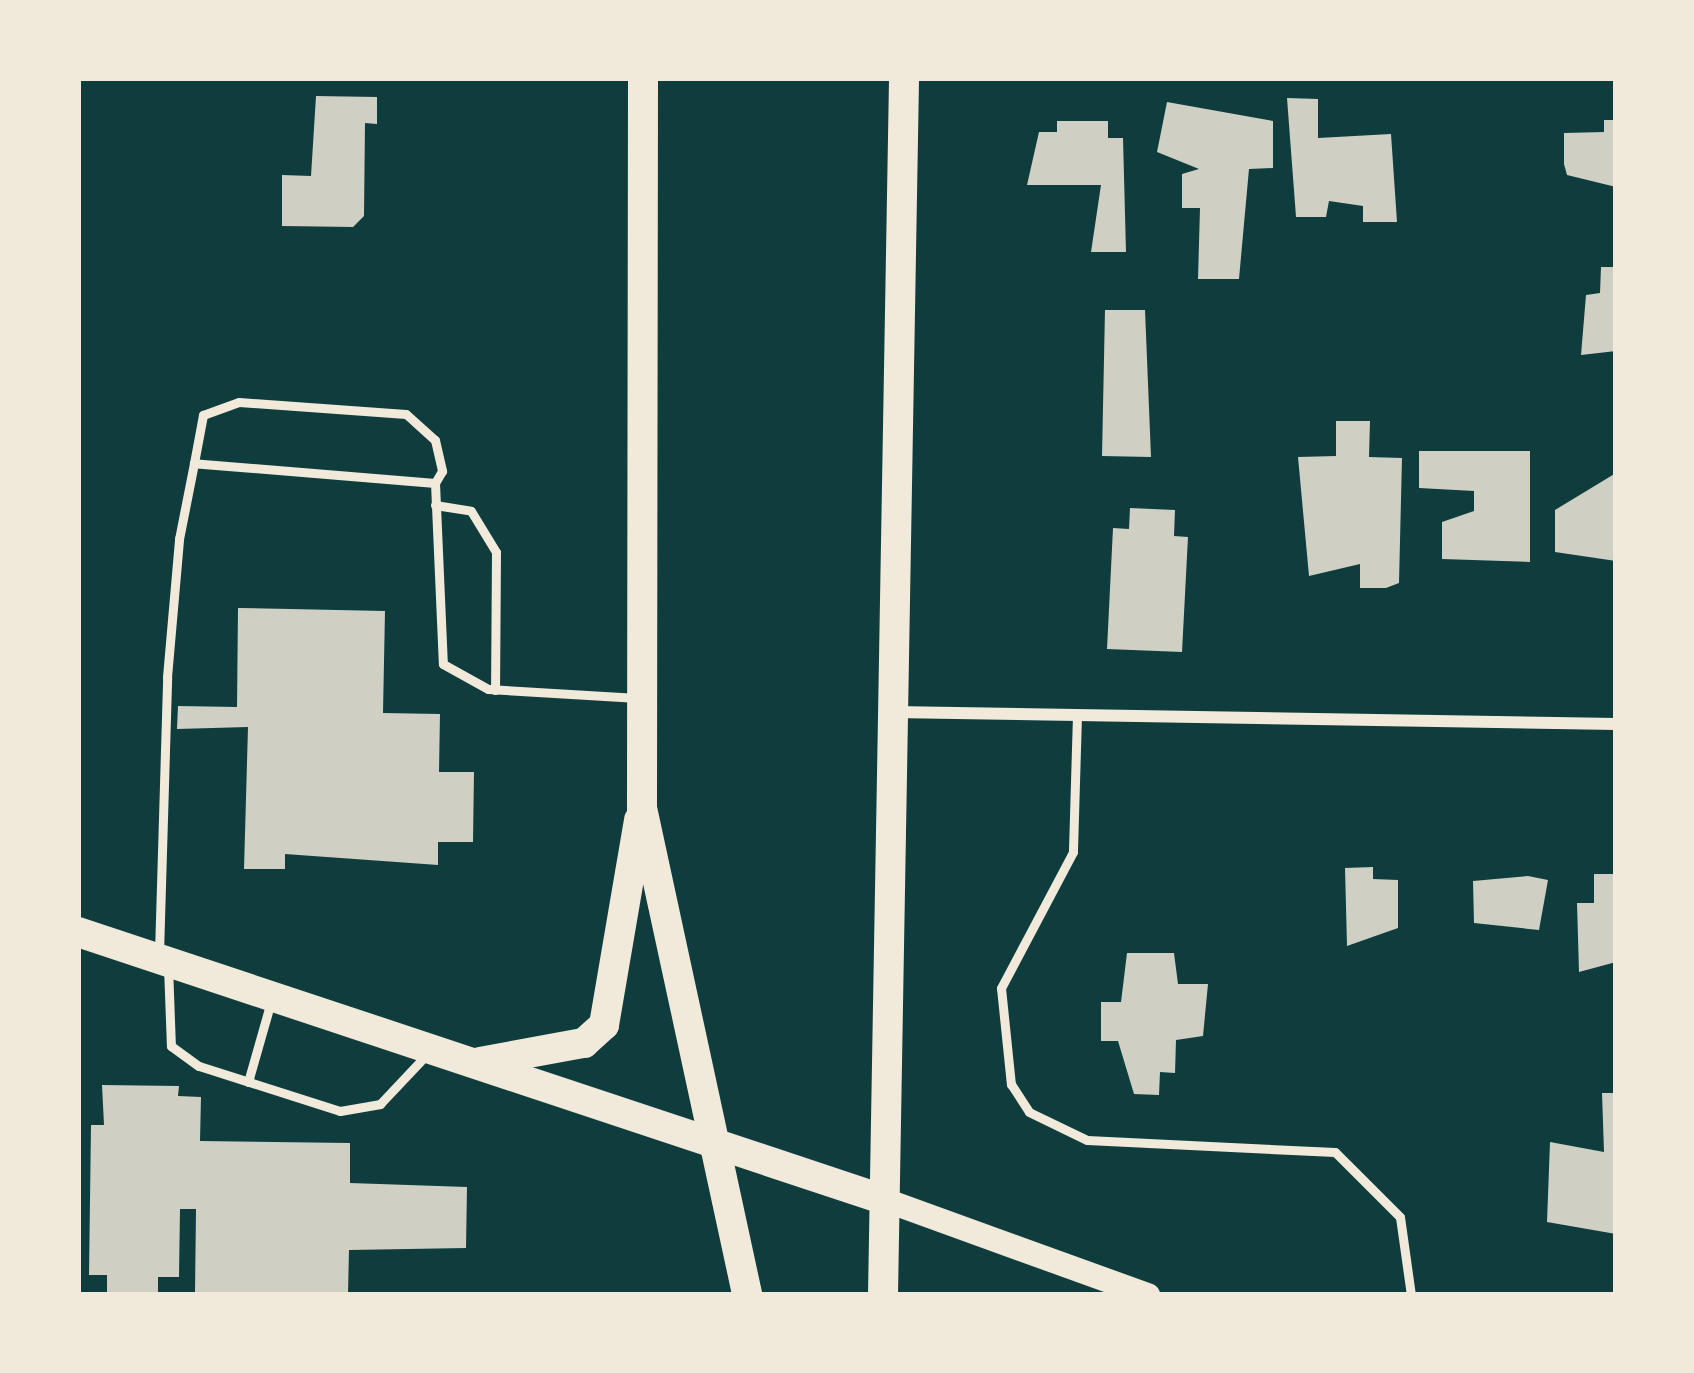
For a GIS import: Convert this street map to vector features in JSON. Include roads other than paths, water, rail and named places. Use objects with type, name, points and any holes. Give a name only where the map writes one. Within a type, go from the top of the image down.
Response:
[{"type":"main road","points":[[643,78],[638,698],[642,808],[747,1295]]},
{"type":"main road","points":[[884,1295],[904,78]]},
{"type":"main road","points":[[475,1063],[584,1043],[604,1025],[642,808]]},
{"type":"main road","points":[[78,932],[712,1140],[1148,1295]]},
{"type":"street","points":[[893,712],[1616,724]]},
{"type":"lane","points":[[432,1049],[380,1104],[340,1111],[248,1082],[171,1046],[163,959],[166,677],[203,416],[239,402],[368,405],[422,425],[442,471],[435,483],[435,505],[443,664],[495,690],[638,698]]},
{"type":"lane","points":[[194,464],[435,483]]},
{"type":"lane","points":[[435,505],[471,511],[496,552],[495,690]]},
{"type":"lane","points":[[1077,715],[1073,852],[1001,988],[1011,1084],[1029,1112],[1087,1140],[1335,1152],[1400,1217],[1411,1295]]},
{"type":"lane","points":[[248,1082],[273,996]]}]
